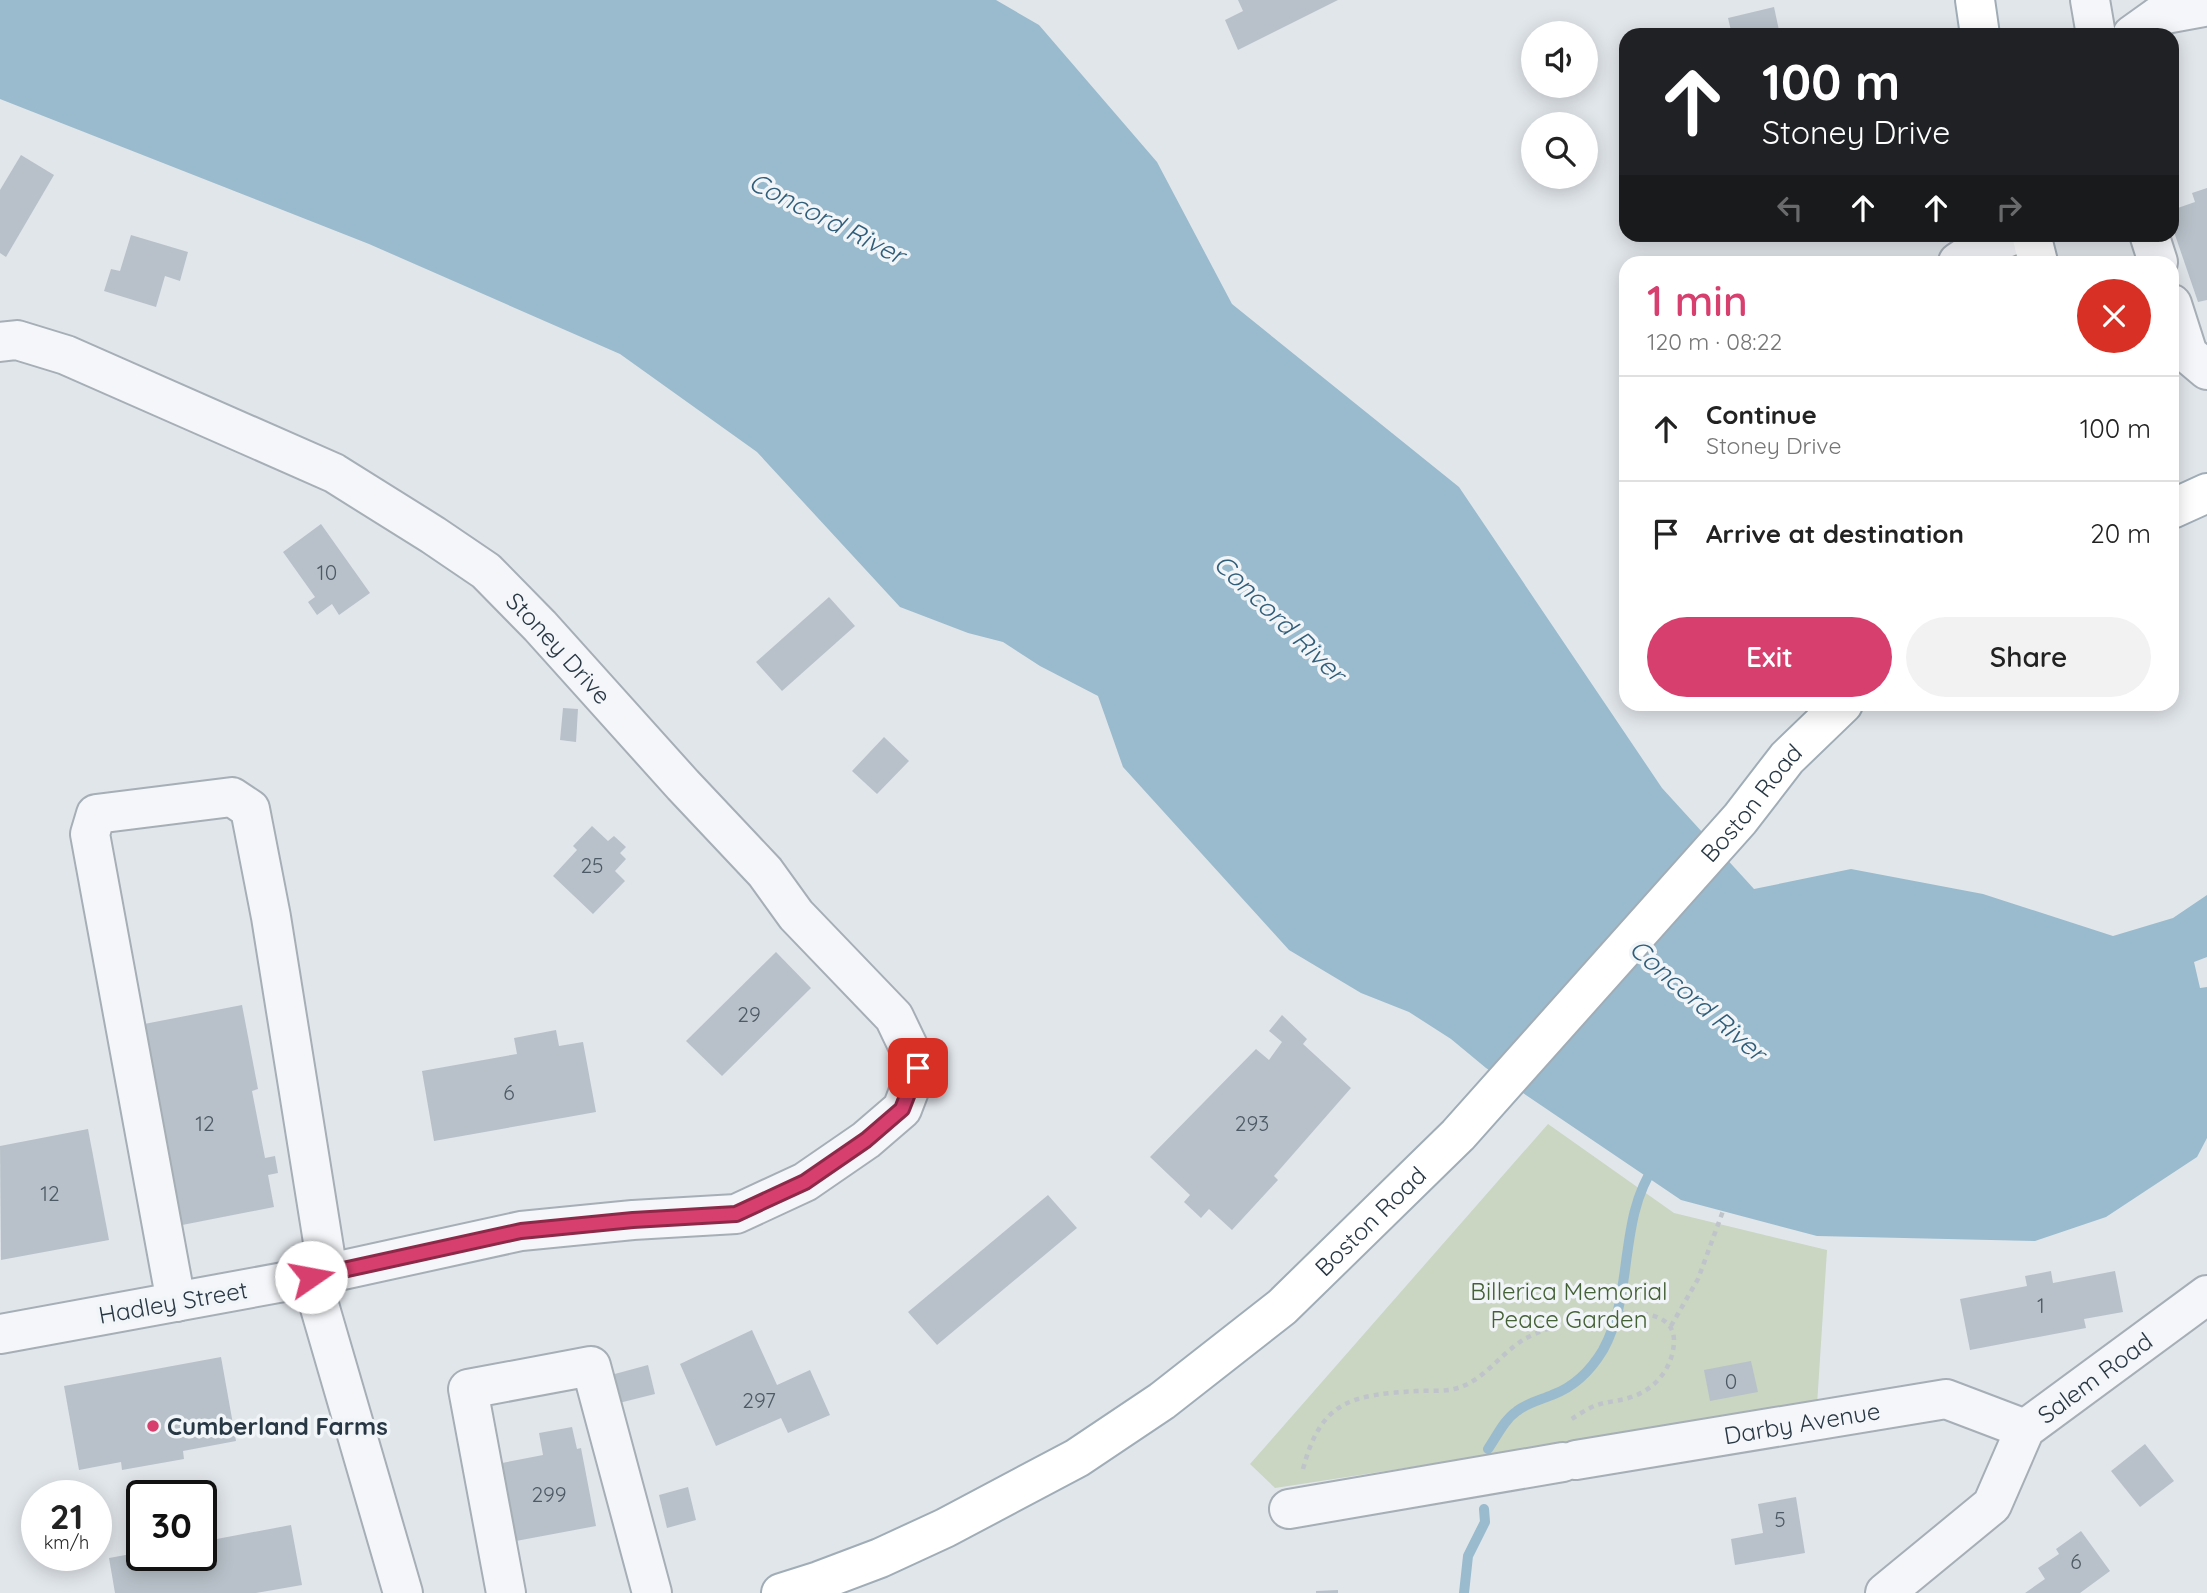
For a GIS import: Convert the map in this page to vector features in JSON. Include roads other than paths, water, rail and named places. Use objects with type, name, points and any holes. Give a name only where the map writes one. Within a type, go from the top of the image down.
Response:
[{"type":"main road","points":[[1975,0],[1979,28]]},
{"type":"main road","points":[[2179,506],[2207,493]]},
{"type":"main road","name":"Boston Road","points":[[781,1593],[880,1558],[946,1528],[1077,1458],[1162,1401],[1282,1307],[1458,1135],[1741,818],[1787,758],[1833,711]]},
{"type":"street","points":[[2090,0],[2095,28]]},
{"type":"street","points":[[2142,28],[2160,15],[2201,5]]},
{"type":"street","points":[[1967,256],[1996,242]]},
{"type":"street","points":[[2179,326],[2188,354],[2207,370]]},
{"type":"street","name":"Stoney Drive","points":[[0,342],[17,340],[66,355],[334,473],[486,571],[540,626],[765,872],[796,915],[894,1017],[918,1068],[902,1109],[866,1140]]},
{"type":"street","points":[[176,1302],[90,834],[96,814],[232,797],[250,809],[271,917],[319,1275],[403,1593]]},
{"type":"street","name":"Hadley Street","points":[[0,1334],[319,1275],[521,1231],[633,1220],[736,1214],[805,1182],[866,1140]]},
{"type":"street","name":"Salem Road","points":[[1885,1593],[1992,1505],[2025,1429],[2207,1295]]},
{"type":"street","points":[[506,1593],[468,1390],[591,1366],[652,1593]]},
{"type":"street","name":"Darby Avenue","points":[[1296,1508],[1946,1399],[2025,1429]]},
{"type":"water","name":"Concord River","points":[[0,0],[996,0],[1039,25],[1157,162],[1232,304],[1459,487],[1662,788],[1754,889],[1851,869],[1983,894],[2113,936],[2173,918],[2207,895],[2207,957],[2194,962],[2200,988],[2207,987],[2207,1138],[2197,1157],[2106,1217],[2035,1241],[1817,1236],[1681,1200],[1486,1068],[1451,1039],[1409,1012],[1361,993],[1289,950],[1123,767],[1098,696],[1040,666],[1003,642],[968,633],[900,607],[757,452],[620,354],[369,244],[0,99]]},
{"type":"waterway","points":[[1488,1449],[1512,1415],[1525,1406],[1575,1383],[1603,1350],[1613,1328],[1619,1304],[1635,1209],[1643,1186],[1655,1165]]},
{"type":"waterway","points":[[1464,1593],[1468,1556],[1485,1522],[1484,1509]]},
{"type":"place","name":"Cumberland Farms","points":[[153,1426]]},
{"type":"park label","name":"Billerica Memorial Peace Garden","points":[[1569,1305]]}]
